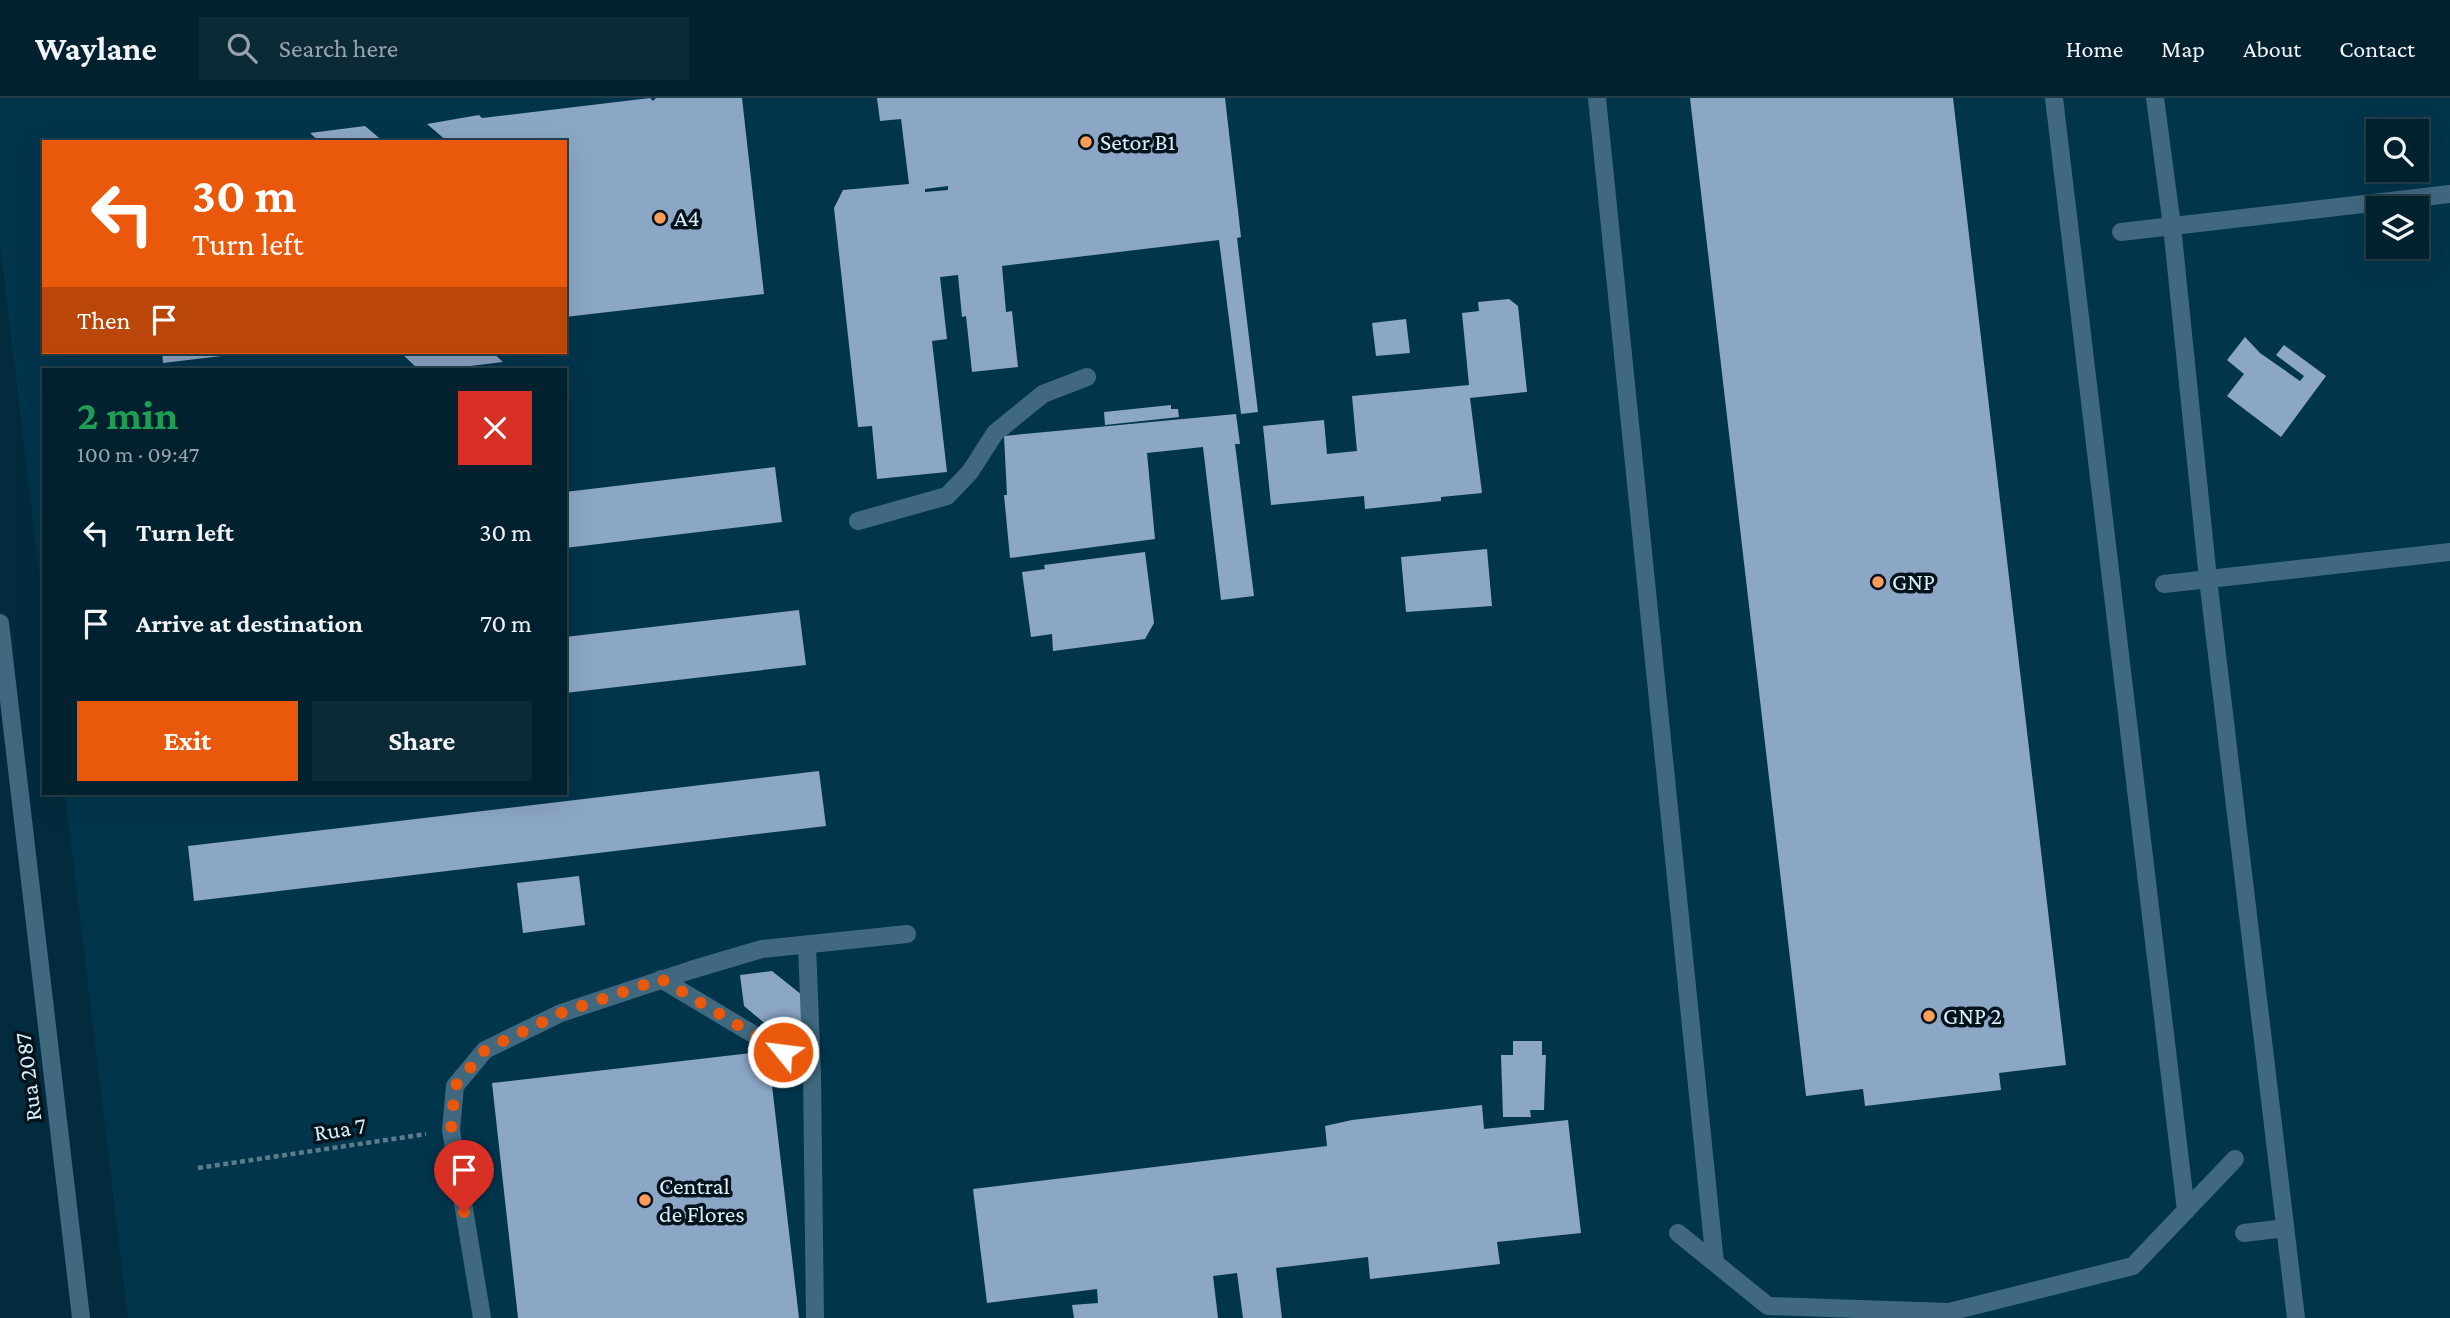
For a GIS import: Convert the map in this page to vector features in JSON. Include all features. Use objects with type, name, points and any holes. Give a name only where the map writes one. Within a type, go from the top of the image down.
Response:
[{"type":"street","points":[[1597,98],[1715,1263]]},
{"type":"street","points":[[2054,98],[2186,1211]]},
{"type":"street","points":[[2155,98],[2172,226],[2208,579],[2296,1318]]},
{"type":"street","points":[[2121,232],[2450,194]]},
{"type":"street","points":[[858,521],[947,496],[970,472],[995,433],[1043,394],[1087,377]]},
{"type":"street","points":[[2164,584],[2450,552]]},
{"type":"street","name":"Rua 2087","points":[[0,623],[81,1318]]},
{"type":"street","points":[[482,1318],[451,1130],[455,1086],[485,1050],[561,1013],[762,949],[907,934]]},
{"type":"street","points":[[807,945],[812,1074],[815,1318]]},
{"type":"street","points":[[661,979],[783,1052],[812,1074]]},
{"type":"street","points":[[1678,1233],[1768,1306],[1949,1312],[2133,1266],[2235,1159]]},
{"type":"street","points":[[2244,1233],[2285,1228]]},
{"type":"path","name":"Rua 7","points":[[198,1168],[451,1130]]},
{"type":"shaded area","points":[[0,98],[2450,98],[2450,1318],[128,1318],[65,795],[567,795],[567,368],[42,368],[42,595],[0,244]]},
{"type":"building","name":"A4","points":[[650,98],[653,101],[656,98],[742,98],[764,294],[567,317],[567,140],[446,140],[427,124],[479,115],[482,118]]},
{"type":"building","points":[[877,98],[1225,98],[1241,237],[1237,238],[1258,412],[1241,414],[1219,240],[1002,266],[1006,312],[1012,311],[1018,367],[972,372],[958,275],[940,277],[947,339],[932,341],[947,472],[877,479],[872,426],[858,427],[834,208],[843,190],[909,184],[901,119],[880,121]],"holes":[[[948,186],[948,190],[925,192],[925,189]]]},
{"type":"building","name":"GNP","points":[[1690,98],[1953,98],[2066,1065],[1999,1073],[2001,1090],[1865,1106],[1863,1089],[1806,1096]]},
{"type":"building","points":[[365,126],[382,140],[318,140],[310,133]]},
{"type":"building","points":[[1509,299],[1518,306],[1527,392],[1470,398],[1482,493],[1441,497],[1441,501],[1365,509],[1364,496],[1271,505],[1263,426],[1324,420],[1327,454],[1357,451],[1352,396],[1469,385],[1462,313],[1479,311],[1478,302]]},
{"type":"building","points":[[1406,319],[1410,353],[1376,356],[1372,323]]},
{"type":"building","points":[[2245,337],[2260,353],[2300,381],[2304,376],[2276,355],[2284,345],[2326,376],[2281,437],[2227,396],[2244,374],[2227,360]]},
{"type":"building","points":[[162,354],[239,354],[163,363]]},
{"type":"building","points":[[402,354],[494,354],[503,362],[453,368],[417,368]]},
{"type":"building","points":[[1171,405],[1171,409],[1178,409],[1179,417],[1105,425],[1104,412]]},
{"type":"building","points":[[1236,414],[1240,444],[1235,444],[1254,596],[1221,600],[1203,447],[1147,453],[1155,539],[1010,558],[1004,495],[1007,495],[1004,436]]},
{"type":"building","points":[[775,467],[782,522],[567,548],[567,492]]},
{"type":"building","points":[[1487,549],[1492,606],[1406,612],[1401,557]]},
{"type":"building","points":[[1145,552],[1154,623],[1145,639],[1053,651],[1052,634],[1031,637],[1022,572],[1045,569],[1044,565]]},
{"type":"building","points":[[799,610],[806,665],[567,693],[567,637]]},
{"type":"building","points":[[819,771],[826,826],[194,901],[188,846]]},
{"type":"building","points":[[579,876],[585,925],[523,933],[517,883]]},
{"type":"building","points":[[772,971],[802,995],[806,1027],[774,1031],[744,1006],[740,975]]},
{"type":"building","points":[[1513,1041],[1542,1041],[1542,1055],[1546,1055],[1544,1110],[1530,1110],[1531,1117],[1503,1117],[1501,1055],[1513,1055]]},
{"type":"building","name":"Central de Flores","points":[[768,1051],[799,1318],[518,1318],[492,1083]]},
{"type":"building","points":[[1482,1105],[1484,1129],[1568,1120],[1581,1233],[1497,1242],[1500,1264],[1432,1272],[1370,1279],[1368,1257],[1276,1268],[1282,1318],[1243,1318],[1237,1273],[1213,1276],[1218,1318],[1074,1318],[1072,1305],[1098,1303],[1097,1289],[987,1303],[973,1189],[1327,1146],[1325,1126],[1352,1120]]},
{"type":"place","name":"Setor B1","points":[[1086,142]]},
{"type":"place","name":"A4","points":[[660,218]]},
{"type":"place","name":"GNP","points":[[1878,582]]},
{"type":"place","name":"GNP 2","points":[[1929,1016]]},
{"type":"place","name":"Central de Flores","points":[[645,1200]]},
{"type":"route","points":[[464,1212],[451,1130],[455,1086],[485,1050],[561,1013],[661,979],[783,1052]]}]
